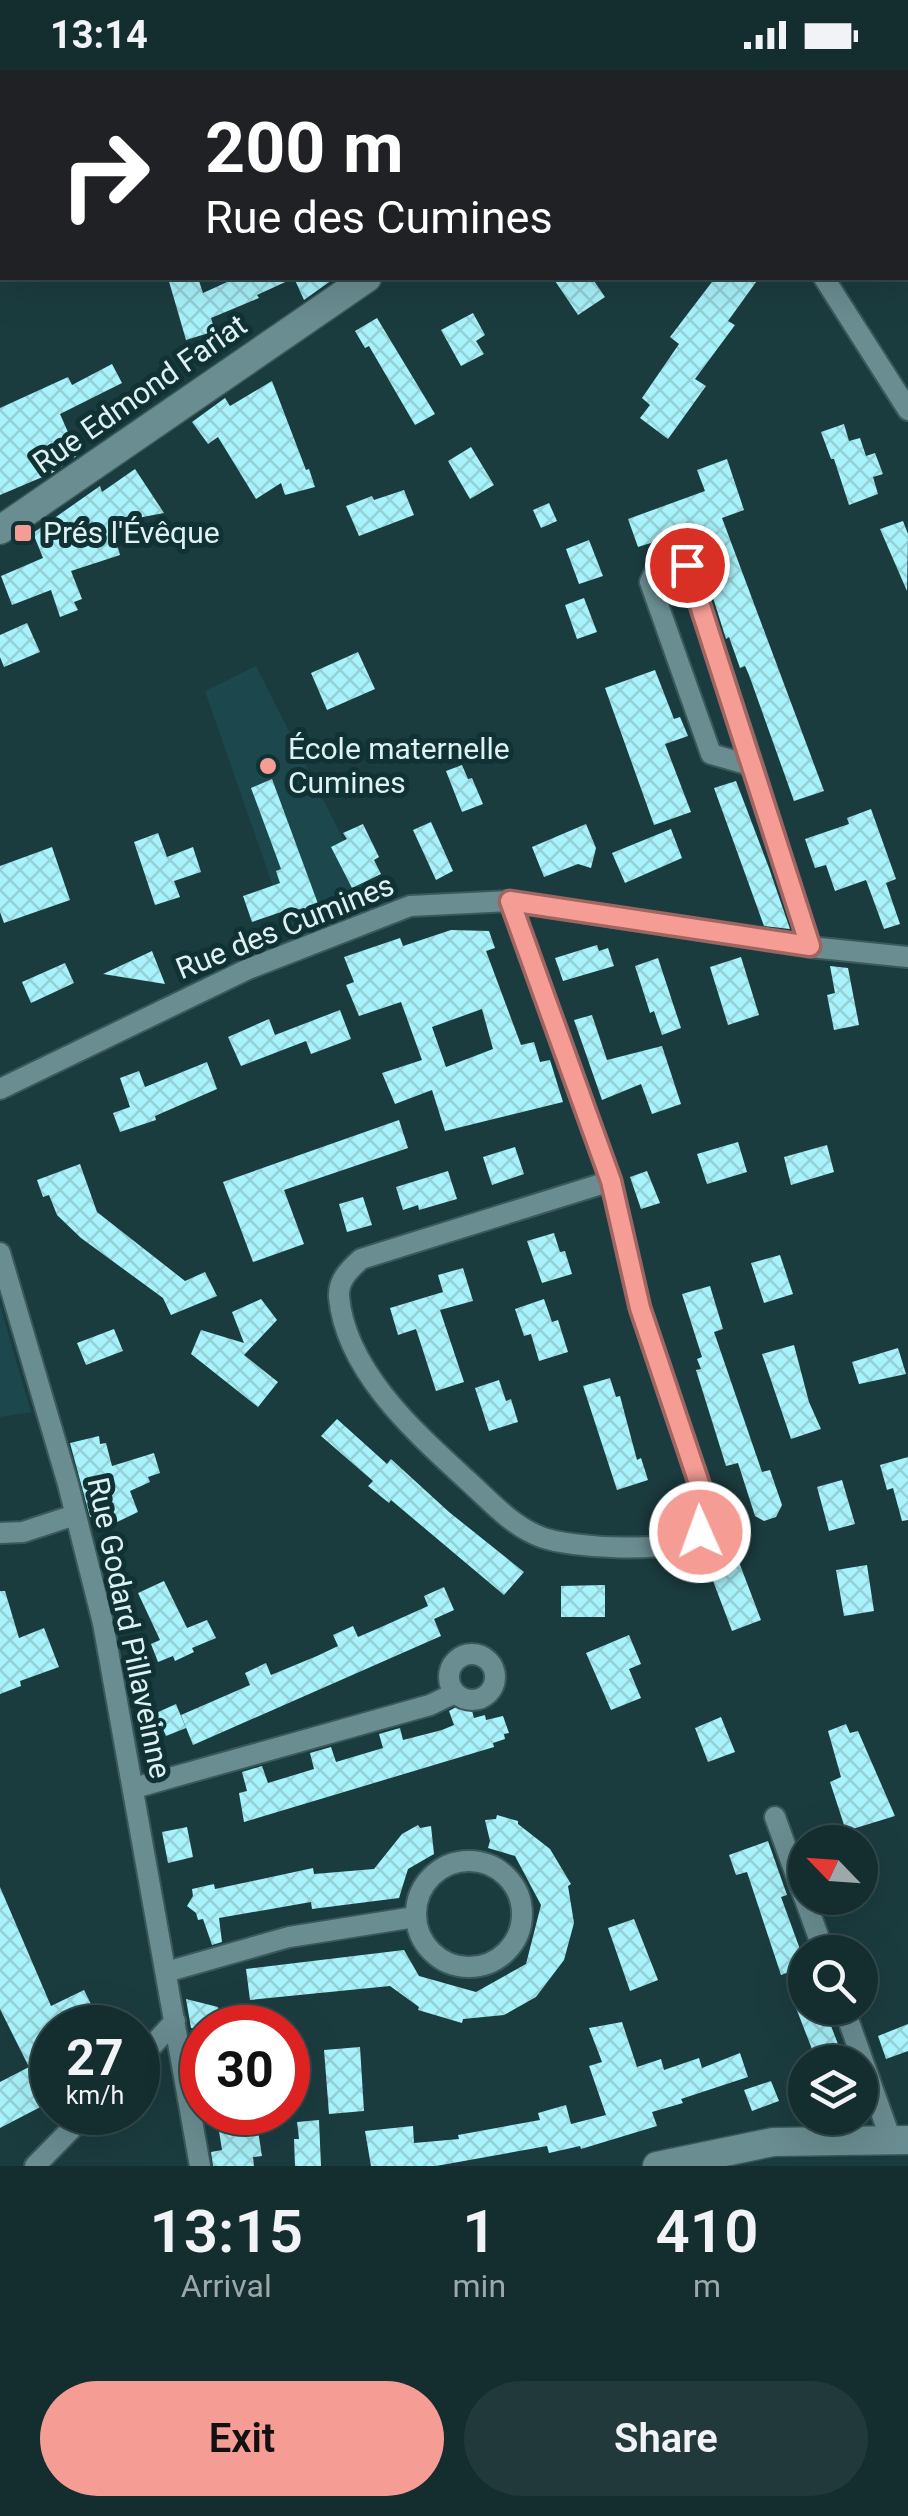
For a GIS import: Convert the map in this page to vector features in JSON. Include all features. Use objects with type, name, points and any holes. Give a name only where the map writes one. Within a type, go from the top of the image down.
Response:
[{"type":"street","name":"Rue Edmond Fariat","points":[[0,530],[363,280]]},
{"type":"street","points":[[825,280],[908,410]]},
{"type":"street","points":[[753,766],[712,754],[650,582],[658,565],[672,558],[687,565],[753,766],[810,946]]},
{"type":"street","points":[[510,901],[611,1181],[640,1308],[704,1498],[706,1516],[700,1532],[686,1543],[582,1547],[540,1537],[510,1520],[402,1420],[356,1354],[338,1295],[344,1274],[360,1260],[611,1181]]},
{"type":"street","name":"Rue des Cumines","points":[[0,1089],[248,969],[410,906],[510,901],[908,957]]},
{"type":"street","name":"Rue Godard Pillaveinne","points":[[0,1253],[103,1624],[200,2166]]},
{"type":"street","points":[[0,1534],[23,1532],[75,1514]]},
{"type":"street","points":[[134,1788],[430,1704],[455,1692]]},
{"type":"street","points":[[775,1818],[818,1935]]},
{"type":"street","points":[[468,1860],[500,1870],[512,1882],[523,1916],[510,1950],[495,1961],[460,1968],[443,1962],[428,1950],[415,1917],[424,1884],[451,1863],[468,1860]]},
{"type":"street","points":[[166,1972],[289,1936],[415,1917]]},
{"type":"street","points":[[160,2038],[175,2022]]},
{"type":"street","points":[[657,2166],[773,2142],[900,2140],[851,2025]]},
{"type":"street","points":[[35,2166],[65,2135]]},
{"type":"shaded area","name":"École maternelle Cumines","points":[[256,666],[374,901],[289,932],[205,691]]},
{"type":"shaded area","points":[[0,1305],[31,1412],[0,1417]]},
{"type":"building","points":[[169,280],[199,280],[203,293],[232,280],[290,280],[211,318],[215,331],[186,340]]},
{"type":"building","points":[[295,280],[332,280],[304,300]]},
{"type":"building","points":[[554,280],[593,280],[605,297],[578,315]]},
{"type":"building","points":[[713,280],[758,280],[728,321],[735,325],[695,379],[706,386],[668,439],[640,418],[650,405],[642,398],[679,344],[670,337]]},
{"type":"building","points":[[473,313],[485,335],[476,341],[484,354],[461,366],[441,330]]},
{"type":"building","points":[[377,318],[435,414],[415,425],[369,346],[365,348],[355,331]]},
{"type":"building","points":[[112,364],[122,383],[60,414],[78,455],[52,473],[0,495],[0,408],[68,377],[72,385]]},
{"type":"building","points":[[272,381],[315,487],[285,495],[281,483],[256,499],[218,437],[208,444],[192,422],[225,398],[230,406]]},
{"type":"building","points":[[844,424],[849,441],[860,438],[866,456],[875,453],[883,474],[873,477],[878,494],[849,505],[821,432]]},
{"type":"building","points":[[471,447],[494,485],[470,499],[448,461]]},
{"type":"building","points":[[727,459],[744,510],[722,518],[824,791],[794,801],[749,675],[745,666],[740,668],[729,637],[726,639],[696,531],[659,545],[657,541],[638,547],[628,519],[705,491],[697,470]]},
{"type":"building","points":[[135,469],[164,513],[111,523],[120,555],[71,571],[82,599],[74,602],[78,610],[60,617],[51,590],[12,605],[1,576],[43,558],[33,533],[100,486],[102,492]]},
{"type":"building","points":[[404,490],[414,515],[359,536],[346,506]]},
{"type":"building","points":[[549,503],[557,521],[541,528],[533,510]]},
{"type":"building","points":[[903,521],[908,534],[907,591],[880,529]]},
{"type":"building","points":[[589,540],[603,576],[579,584],[566,549]]},
{"type":"building","points":[[584,598],[597,632],[577,639],[565,605]]},
{"type":"building","points":[[27,623],[40,652],[4,667],[0,635]]},
{"type":"building","points":[[358,652],[375,689],[327,710],[311,673]]},
{"type":"building","points":[[655,670],[674,719],[680,717],[688,736],[665,744],[691,812],[654,825],[605,688]]},
{"type":"building","points":[[462,765],[483,804],[462,812],[446,771]]},
{"type":"building","points":[[272,779],[324,920],[297,929],[290,909],[252,922],[243,896],[280,883],[276,871],[281,869],[251,788]]},
{"type":"building","points":[[736,781],[790,929],[764,926],[714,788]]},
{"type":"building","points":[[871,809],[896,879],[886,883],[900,924],[884,929],[866,880],[835,891],[826,865],[815,868],[805,839],[849,824],[847,818]]},
{"type":"building","points":[[431,822],[453,871],[436,880],[413,830]]},
{"type":"building","points":[[363,824],[379,857],[374,860],[381,874],[352,888],[331,847],[347,839],[343,833]]},
{"type":"building","points":[[586,824],[596,848],[591,868],[578,864],[544,877],[532,847]]},
{"type":"building","points":[[671,829],[682,858],[625,883],[612,853]]},
{"type":"building","points":[[158,833],[167,857],[193,847],[201,872],[174,881],[180,897],[155,905],[134,842]]},
{"type":"building","points":[[52,847],[70,900],[4,923],[0,912],[0,866]]},
{"type":"building","points":[[451,930],[489,931],[495,948],[486,951],[521,1045],[534,1042],[540,1062],[550,1060],[563,1102],[445,1131],[432,1090],[395,1104],[382,1073],[422,1060],[401,1002],[359,1016],[346,985],[354,982],[344,957],[400,938],[403,946]],"holes":[[[482,1009],[493,1049],[446,1067],[432,1027]]]},
{"type":"building","points":[[597,945],[599,951],[608,948],[614,966],[563,981],[555,958]]},
{"type":"building","points":[[152,951],[165,984],[103,974]]},
{"type":"building","points":[[741,957],[759,1015],[728,1025],[710,967]]},
{"type":"building","points":[[658,958],[681,1028],[662,1035],[654,1011],[650,1013],[635,966]]},
{"type":"building","points":[[65,963],[74,983],[31,1003],[22,982]]},
{"type":"building","points":[[830,966],[848,968],[859,1025],[834,1030],[827,995],[835,993]]},
{"type":"building","points":[[340,1010],[351,1039],[311,1054],[306,1041],[241,1066],[228,1037],[269,1019],[275,1035]]},
{"type":"building","points":[[592,1015],[607,1060],[662,1046],[681,1104],[652,1114],[641,1084],[602,1100],[574,1020]]},
{"type":"building","points":[[207,1062],[217,1089],[155,1116],[156,1120],[120,1132],[113,1113],[130,1107],[120,1078],[139,1071],[145,1087]]},
{"type":"building","points":[[399,1120],[408,1148],[284,1190],[304,1244],[253,1262],[223,1182]]},
{"type":"building","points":[[738,1142],[747,1172],[707,1184],[697,1154]]},
{"type":"building","points":[[827,1145],[834,1172],[791,1185],[784,1157]]},
{"type":"building","points":[[515,1147],[524,1174],[492,1185],[483,1157]]},
{"type":"building","points":[[80,1164],[97,1212],[185,1281],[205,1272],[217,1296],[171,1315],[163,1298],[81,1238],[57,1215],[49,1195],[43,1197],[37,1180]]},
{"type":"building","points":[[448,1171],[457,1199],[419,1210],[418,1205],[403,1210],[396,1187]]},
{"type":"building","points":[[647,1171],[660,1203],[641,1209],[630,1177]]},
{"type":"building","points":[[363,1197],[372,1225],[347,1232],[339,1204]]},
{"type":"building","points":[[554,1233],[572,1274],[542,1283],[527,1241]]},
{"type":"building","points":[[780,1255],[793,1294],[764,1303],[751,1263]]},
{"type":"building","points":[[463,1268],[473,1301],[440,1310],[464,1382],[436,1391],[416,1329],[398,1335],[390,1308],[443,1292],[438,1275]]},
{"type":"building","points":[[710,1286],[723,1329],[714,1332],[762,1472],[770,1470],[782,1505],[776,1517],[764,1521],[755,1516],[738,1463],[726,1466],[696,1370],[701,1369],[697,1359],[702,1357],[682,1294]]},
{"type":"building","points":[[261,1299],[277,1320],[244,1355],[278,1382],[258,1407],[191,1354],[201,1330],[244,1343],[232,1312]]},
{"type":"building","points":[[544,1299],[552,1322],[558,1320],[568,1352],[539,1361],[531,1334],[524,1336],[515,1309]]},
{"type":"building","points":[[114,1329],[123,1351],[86,1365],[77,1343]]},
{"type":"building","points":[[794,1345],[809,1402],[821,1429],[791,1439],[762,1354]]},
{"type":"building","points":[[898,1348],[906,1374],[859,1384],[852,1362]]},
{"type":"building","points":[[610,1378],[616,1397],[620,1396],[637,1460],[641,1458],[648,1480],[617,1490],[583,1386]]},
{"type":"building","points":[[499,1380],[506,1401],[511,1399],[518,1422],[489,1431],[475,1388]]},
{"type":"building","points":[[337,1419],[387,1464],[391,1459],[524,1572],[504,1595],[391,1500],[389,1503],[368,1486],[373,1481],[321,1436]]},
{"type":"building","points":[[99,1436],[100,1444],[106,1443],[112,1466],[154,1453],[160,1473],[130,1491],[138,1512],[115,1523],[111,1507],[90,1517],[70,1443]]},
{"type":"building","points":[[908,1457],[908,1520],[902,1521],[893,1488],[887,1490],[880,1465]]},
{"type":"building","points":[[842,1480],[855,1524],[829,1531],[817,1487]]},
{"type":"building","points":[[739,1562],[761,1620],[732,1631],[710,1573]]},
{"type":"building","points":[[867,1565],[874,1611],[844,1616],[836,1570]]},
{"type":"building","points":[[164,1581],[187,1628],[207,1620],[216,1638],[192,1648],[194,1652],[175,1661],[173,1656],[158,1662],[151,1644],[160,1640],[138,1593]]},
{"type":"building","points":[[605,1585],[605,1617],[561,1617],[561,1586]]},
{"type":"building","points":[[444,1587],[454,1610],[434,1619],[441,1636],[193,1745],[181,1715],[250,1685],[245,1673],[266,1663],[271,1675],[317,1656],[338,1646],[333,1635],[353,1626],[358,1637],[379,1628],[428,1606],[424,1596]]},
{"type":"building","points":[[0,1591],[5,1591],[19,1638],[44,1628],[59,1667],[20,1681],[21,1686],[0,1694]]},
{"type":"building","points":[[629,1635],[641,1664],[629,1669],[641,1698],[611,1710],[586,1653]]},
{"type":"building","points":[[469,1700],[474,1718],[503,1716],[509,1733],[493,1743],[494,1747],[244,1822],[239,1793],[247,1791],[242,1772],[262,1766],[268,1783],[314,1769],[310,1753],[331,1747],[336,1762],[383,1748],[379,1734],[400,1728],[403,1740],[442,1730],[454,1725],[449,1711]]},
{"type":"building","points":[[176,1704],[186,1728],[166,1736],[156,1713]]},
{"type":"building","points":[[721,1717],[735,1752],[708,1762],[695,1728]]},
{"type":"building","points":[[846,1724],[850,1733],[858,1731],[895,1816],[866,1825],[844,1825],[830,1782],[841,1777],[828,1731]]},
{"type":"building","points":[[497,1815],[518,1821],[550,1849],[571,1884],[568,1886],[574,1923],[564,1960],[536,1997],[504,2015],[463,2019],[462,2023],[418,2010],[390,1986],[250,2000],[246,1969],[404,1950],[419,1976],[476,1992],[526,1964],[541,1905],[515,1856],[488,1848],[485,1820],[496,1819]]},
{"type":"building","points":[[418,1825],[431,1826],[434,1854],[408,1869],[399,1898],[312,1909],[311,1902],[219,1918],[222,1942],[212,1945],[203,1919],[198,1920],[187,1906],[192,1889],[214,1884],[215,1889],[313,1868],[314,1874],[374,1869],[402,1834]]},
{"type":"building","points":[[187,1827],[193,1857],[168,1863],[162,1832]]},
{"type":"building","points":[[768,1841],[787,1895],[781,1897],[795,1935],[788,1935],[788,1972],[781,1975],[747,1872],[736,1875],[729,1855]]},
{"type":"building","points":[[0,1887],[51,2005],[30,2005],[30,2112],[0,2128],[0,2082],[29,2067],[0,2009]]},
{"type":"building","points":[[634,1919],[658,1980],[630,1991],[608,1928]]},
{"type":"building","points":[[84,1990],[89,2005],[53,2005]]},
{"type":"building","points":[[186,1999],[210,2005],[187,2005]]},
{"type":"building","points":[[622,2022],[637,2067],[661,2059],[664,2070],[699,2058],[702,2068],[740,2053],[748,2077],[652,2112],[657,2126],[581,2149],[580,2146],[549,2153],[547,2146],[436,2166],[371,2166],[365,2131],[413,2126],[414,2143],[459,2139],[458,2135],[540,2120],[538,2113],[566,2105],[571,2124],[606,2115],[589,2066],[602,2062],[589,2028]]},
{"type":"building","points":[[908,2024],[908,2051],[886,2059],[878,2036]]},
{"type":"building","points":[[803,2025],[831,2025],[838,2045],[810,2045]]},
{"type":"building","points":[[360,2047],[364,2111],[329,2114],[324,2050]]},
{"type":"building","points":[[771,2081],[779,2101],[752,2111],[744,2090]]},
{"type":"building","points":[[319,2120],[321,2166],[295,2166],[294,2139],[310,2135],[310,2121]]},
{"type":"building","points":[[220,2135],[259,2135],[262,2156],[253,2157],[254,2166],[213,2166],[211,2152],[222,2150]]},
{"type":"place","name":"Prés l'Évêque","points":[[23,533]]},
{"type":"place","name":"École maternelle Cumines","points":[[268,766]]},
{"type":"route","points":[[687,565],[810,946],[510,901],[611,1181],[640,1308],[704,1498],[706,1516],[700,1532]]}]
